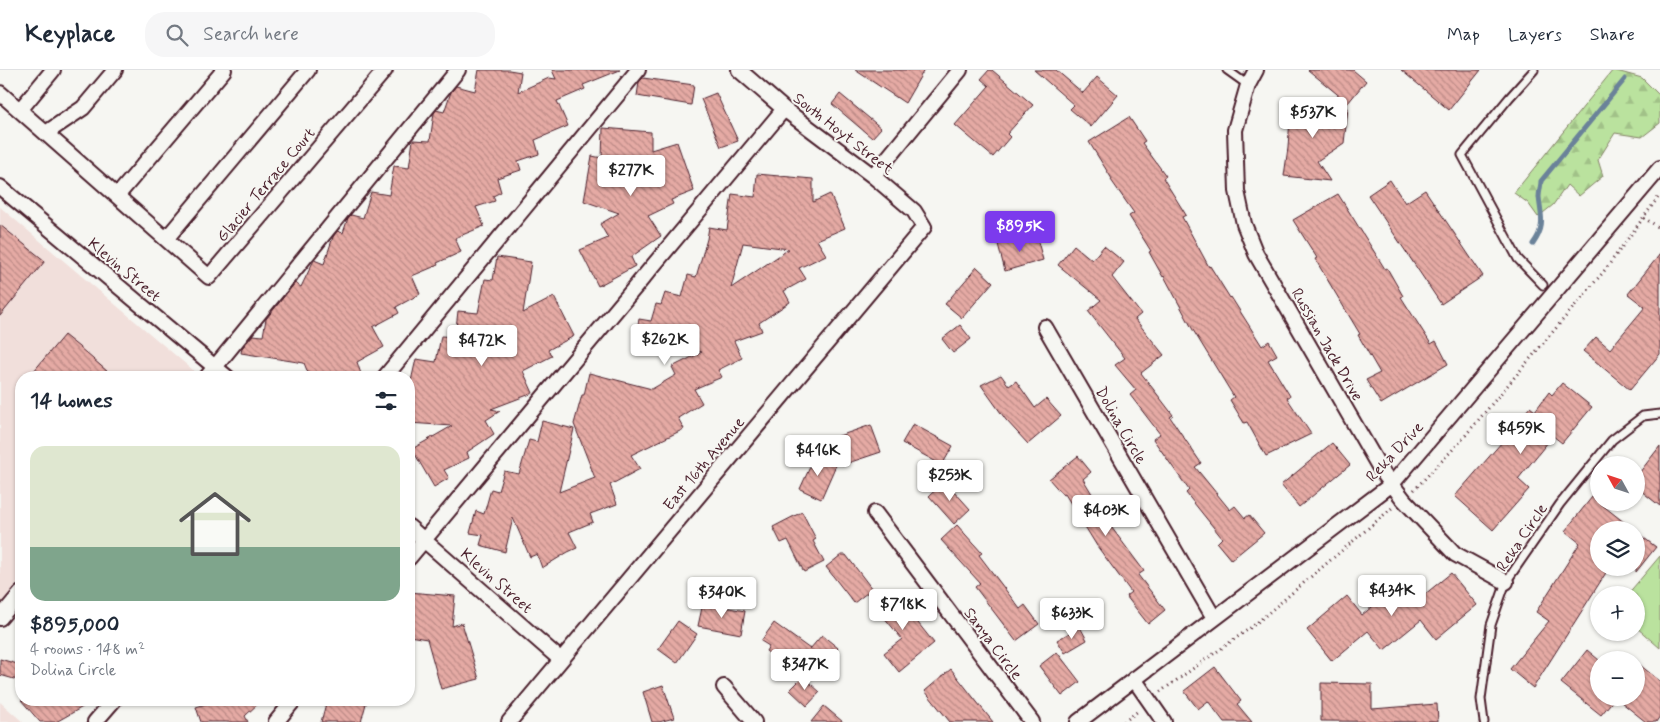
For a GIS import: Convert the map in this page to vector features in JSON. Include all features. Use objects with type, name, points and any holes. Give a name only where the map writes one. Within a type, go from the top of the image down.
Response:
[{"type":"street","points":[[20,110],[53,70]]},
{"type":"street","points":[[46,133],[83,108],[116,70]]},
{"type":"street","points":[[117,196],[224,70]]},
{"type":"street","points":[[166,239],[308,70]]},
{"type":"street","name":"Glacier Terrace Court","points":[[0,93],[210,277],[385,70]]},
{"type":"street","points":[[211,371],[458,70]]},
{"type":"street","points":[[390,371],[638,70]]},
{"type":"street","name":"South Hoyt Street","points":[[739,70],[784,108],[873,176],[914,211],[924,227]]},
{"type":"street","points":[[873,176],[960,70]]},
{"type":"street","name":"Russian Jack Drive","points":[[1256,70],[1248,85],[1235,130],[1237,191],[1244,224],[1256,254],[1381,470],[1404,500],[1455,554],[1506,582]]},
{"type":"street","points":[[415,550],[784,108]]},
{"type":"street","name":"Reka Drive","points":[[1078,722],[1392,484],[1660,168]]},
{"type":"street","name":"Klevin Street","points":[[0,187],[220,371]]},
{"type":"street","name":"East 16th Avenue","points":[[509,722],[924,227]]},
{"type":"street","name":"Dolina Circle","points":[[1045,327],[1214,618]]},
{"type":"street","name":"Sanya Circle","points":[[875,513],[1032,722]]},
{"type":"street","name":"Klevin Street","points":[[415,532],[561,660]]},
{"type":"street","points":[[0,618],[15,600]]},
{"type":"street","points":[[1134,679],[1164,722]]},
{"type":"street","points":[[724,687],[754,722]]},
{"type":"street","points":[[95,722],[109,706]]},
{"type":"street","points":[[276,722],[289,706]]},
{"type":"lane","points":[[1227,70],[1248,85]]},
{"type":"lane","points":[[1534,70],[1508,98],[1462,155],[1518,259],[1542,285]]},
{"type":"lane","name":"Reka Circle","points":[[1484,722],[1480,699],[1491,625],[1506,582],[1560,504],[1612,440],[1643,416],[1660,414]]},
{"type":"path","points":[[1644,218],[1660,228]]},
{"type":"shaded area","points":[[0,207],[194,371],[15,371],[15,586],[0,604]]},
{"type":"shaded area","points":[[0,702],[23,722],[0,722]]},
{"type":"green space","points":[[1613,70],[1642,78],[1660,96],[1660,123],[1642,137],[1615,133],[1598,160],[1603,176],[1579,196],[1567,185],[1553,205],[1538,217],[1528,203],[1514,193]]},
{"type":"green space","points":[[1660,556],[1660,648],[1645,635],[1645,586],[1635,586]]},
{"type":"building","points":[[479,70],[521,72],[518,92],[549,78],[556,79],[552,70],[620,70],[583,85],[585,89],[557,101],[568,126],[535,140],[539,154],[518,161],[521,170],[497,178],[501,192],[493,196],[495,201],[476,207],[484,226],[455,238],[461,252],[437,263],[438,265],[412,276],[420,294],[396,307],[399,313],[373,327],[384,347],[357,362],[360,371],[307,371],[304,363],[241,353],[242,348],[253,335],[263,336],[266,319],[295,283],[301,287],[314,260],[324,264],[333,237],[337,231],[343,233],[348,218],[351,215],[363,218],[371,192],[389,195],[394,166],[409,168],[413,140],[430,141],[434,113],[436,110],[444,112],[451,92],[456,86],[475,91]]},
{"type":"building","points":[[855,70],[924,70],[905,103]]},
{"type":"building","points":[[989,70],[992,70],[1033,105],[1007,134],[1010,137],[993,157],[955,125],[989,86],[981,79]]},
{"type":"building","points":[[1034,70],[1056,70],[1083,93],[1097,77],[1118,95],[1091,127],[1070,109],[1074,105]]},
{"type":"building","points":[[1308,70],[1353,70],[1366,81],[1348,103]]},
{"type":"building","points":[[1401,70],[1481,70],[1449,110]]},
{"type":"building","points":[[643,78],[694,85],[691,105],[637,96],[639,82]]},
{"type":"building","points":[[716,93],[738,141],[721,147],[701,99]]},
{"type":"building","points":[[840,94],[881,128],[872,138],[832,104]]},
{"type":"building","points":[[1291,103],[1348,108],[1344,143],[1317,161],[1330,181],[1284,176]]},
{"type":"building","points":[[1129,117],[1145,141],[1142,143],[1166,176],[1163,178],[1186,215],[1182,217],[1209,267],[1231,297],[1262,346],[1269,341],[1277,355],[1268,360],[1290,396],[1287,398],[1311,434],[1266,456],[1247,422],[1244,423],[1230,400],[1234,397],[1193,330],[1149,252],[1151,251],[1129,216],[1134,213],[1111,180],[1089,142]]},
{"type":"building","points":[[603,128],[651,132],[651,150],[677,142],[694,191],[671,200],[673,204],[648,216],[661,236],[631,257],[635,266],[598,286],[580,250],[608,238],[600,224],[619,213],[584,201],[592,156],[602,158]]},
{"type":"building","points":[[757,174],[813,179],[813,202],[830,194],[845,228],[817,240],[826,255],[799,268],[806,279],[784,291],[790,302],[759,323],[762,331],[734,341],[742,358],[718,370],[722,377],[694,389],[702,403],[678,418],[684,429],[631,455],[640,469],[610,485],[617,504],[590,514],[593,522],[569,532],[577,548],[542,568],[537,554],[530,557],[513,518],[505,552],[480,545],[483,535],[470,533],[476,511],[484,514],[491,489],[498,491],[504,471],[519,474],[529,440],[537,442],[542,421],[574,429],[559,492],[595,478],[574,424],[589,373],[652,389],[676,375],[672,367],[702,352],[636,336],[639,319],[651,321],[656,304],[661,305],[665,293],[682,297],[688,275],[696,277],[709,227],[727,230],[732,194],[755,197]],"holes":[[[743,243],[789,249],[731,288]]]},
{"type":"building","points":[[1390,180],[1405,203],[1425,190],[1483,276],[1441,304],[1368,195]]},
{"type":"building","points":[[1338,194],[1385,269],[1387,268],[1403,296],[1401,297],[1431,344],[1436,341],[1448,364],[1381,404],[1366,380],[1380,373],[1358,335],[1360,334],[1315,259],[1317,258],[1293,220]]},
{"type":"building","points":[[0,225],[45,261],[0,316]]},
{"type":"building","points":[[1017,238],[1019,243],[1037,238],[1043,260],[1005,271],[998,244]]},
{"type":"building","points":[[1074,245],[1092,260],[1104,246],[1124,262],[1112,277],[1141,314],[1135,319],[1164,355],[1141,373],[1173,415],[1170,417],[1201,463],[1195,467],[1230,510],[1235,506],[1245,518],[1249,515],[1264,533],[1231,560],[1217,543],[1222,538],[1186,493],[1189,490],[1153,439],[1160,434],[1130,395],[1136,390],[1115,365],[1125,358],[1088,311],[1101,300],[1058,265]]},
{"type":"building","points":[[1660,254],[1660,354],[1630,390],[1583,351],[1596,337],[1610,349],[1645,307],[1628,294]]},
{"type":"building","points":[[497,257],[531,262],[523,313],[554,297],[574,336],[548,350],[552,356],[523,371],[533,393],[491,409],[500,411],[486,420],[494,434],[467,452],[469,458],[444,470],[449,478],[434,487],[415,454],[415,447],[452,426],[415,423],[415,371],[413,371],[416,359],[436,362],[441,336],[455,337],[458,311],[478,313],[485,279],[493,280]]},
{"type":"building","points":[[977,267],[993,282],[962,318],[945,304]]},
{"type":"building","points":[[960,325],[971,339],[953,353],[942,339]]},
{"type":"building","points":[[64,335],[107,371],[34,371]]},
{"type":"building","points":[[1001,375],[1009,386],[1016,381],[1035,408],[1046,399],[1061,416],[1028,444],[1006,420],[981,385]]},
{"type":"building","points":[[1562,383],[1592,407],[1562,443],[1553,436],[1518,479],[1529,489],[1493,530],[1455,496],[1530,407],[1535,411],[1549,392],[1552,395]]},
{"type":"building","points":[[913,424],[953,446],[942,465],[902,443]]},
{"type":"building","points":[[871,425],[881,452],[842,465],[833,438]]},
{"type":"building","points":[[1332,443],[1350,465],[1299,507],[1281,485]]},
{"type":"building","points":[[1660,446],[1660,506],[1645,494],[1645,465]]},
{"type":"building","points":[[815,456],[836,465],[821,499],[800,489]]},
{"type":"building","points":[[1078,456],[1091,472],[1083,479],[1105,515],[1103,516],[1144,571],[1138,575],[1165,610],[1148,624],[1126,596],[1131,592],[1097,546],[1065,494],[1063,495],[1049,479]]},
{"type":"building","points":[[945,481],[970,509],[954,524],[929,496]]},
{"type":"building","points":[[1590,500],[1590,511],[1610,511],[1623,521],[1590,521],[1590,576],[1604,576],[1598,586],[1590,586],[1590,598],[1533,688],[1510,669],[1549,621],[1536,612],[1580,543],[1565,531]]},
{"type":"building","points":[[802,512],[816,539],[813,541],[824,562],[804,572],[788,540],[781,543],[773,527]]},
{"type":"building","points":[[957,525],[982,553],[979,555],[1020,609],[1025,605],[1039,624],[1016,641],[975,587],[980,583],[941,540]]},
{"type":"building","points":[[1645,539],[1656,547],[1645,561]]},
{"type":"building","points":[[841,555],[846,555],[872,589],[854,603],[826,567]]},
{"type":"building","points":[[1451,573],[1477,605],[1436,639],[1421,620],[1384,650],[1368,631],[1332,661],[1307,630],[1347,596],[1362,615],[1399,585],[1414,603]]},
{"type":"building","points":[[891,589],[934,643],[899,672],[884,653],[902,639],[873,604]]},
{"type":"building","points":[[415,593],[455,596],[452,626],[462,623],[479,679],[441,689],[427,639],[415,637]]},
{"type":"building","points":[[703,603],[745,611],[741,634],[698,626]]},
{"type":"building","points":[[678,621],[697,634],[677,663],[658,649]]},
{"type":"building","points":[[774,623],[810,649],[822,635],[838,648],[813,677],[782,655],[778,660],[766,651],[769,646],[761,641]]},
{"type":"building","points":[[1080,627],[1087,640],[1065,653],[1057,640]]},
{"type":"building","points":[[1587,650],[1590,652],[1590,706],[1608,706],[1601,715],[1561,683]]},
{"type":"building","points":[[1057,652],[1080,682],[1062,696],[1039,666]]},
{"type":"building","points":[[0,659],[15,663],[15,679],[0,675]]},
{"type":"building","points":[[1215,667],[1241,701],[1237,704],[1252,722],[1224,722],[1208,701],[1198,709],[1184,691]]},
{"type":"building","points":[[951,669],[993,722],[950,722],[925,691]]},
{"type":"building","points":[[1645,669],[1660,681],[1660,716],[1656,722],[1646,722],[1626,706],[1645,706]]},
{"type":"building","points":[[803,677],[820,692],[807,706],[790,690]]},
{"type":"building","points":[[1321,683],[1372,684],[1372,709],[1437,704],[1438,722],[1321,721]]},
{"type":"building","points":[[663,685],[674,718],[652,722],[643,692]]},
{"type":"building","points":[[26,706],[84,706],[56,722],[40,722]]},
{"type":"building","points":[[256,706],[245,716],[248,722],[201,722],[196,707]]},
{"type":"building","points":[[325,706],[365,706],[361,722],[321,722]]},
{"type":"building","points":[[824,706],[843,722],[811,722]]},
{"type":"waterway","points":[[1533,244],[1540,232],[1541,226],[1539,197],[1541,181],[1625,79]]}]
